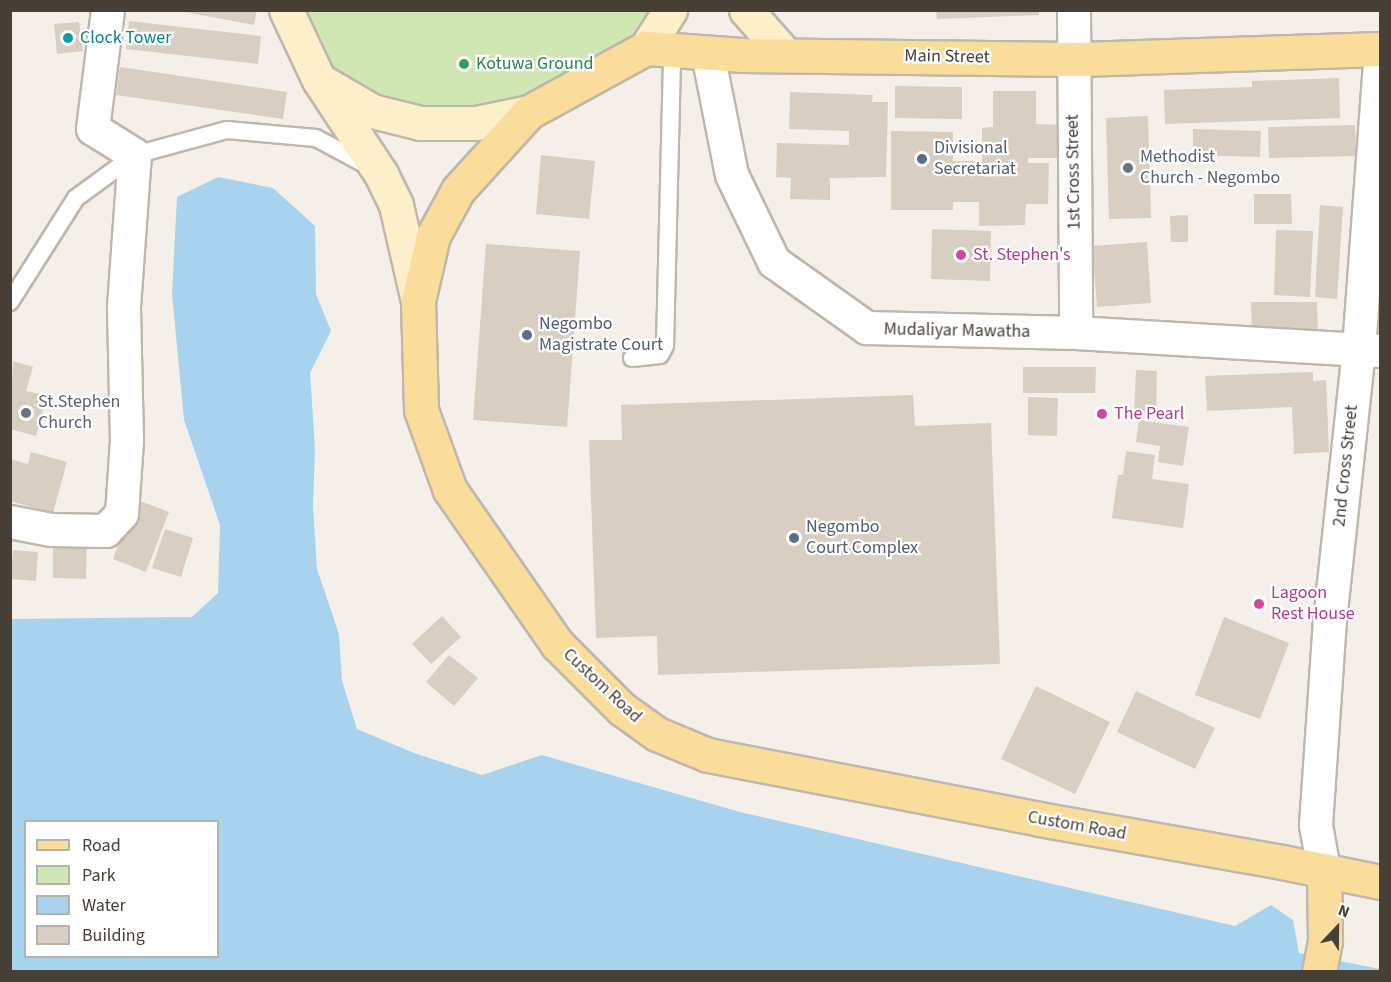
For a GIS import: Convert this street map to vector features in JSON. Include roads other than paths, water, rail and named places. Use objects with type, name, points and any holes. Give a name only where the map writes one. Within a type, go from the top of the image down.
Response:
[{"type":"main road","name":"Main Street","points":[[659,49],[708,54],[786,56],[1073,59],[1380,49]]},
{"type":"main road","points":[[529,112],[659,49]]},
{"type":"main road","name":"Custom Road","points":[[529,112],[458,190],[433,236],[418,301],[420,410],[450,490],[557,644],[622,709],[657,734],[719,757],[1380,882]]},
{"type":"main road","points":[[1322,956],[1324,870]]},
{"type":"street","points":[[10,522],[51,530],[106,531],[122,514],[127,441],[124,307],[135,154],[93,129],[108,10]]},
{"type":"street","points":[[286,10],[319,80],[381,174],[396,205],[418,301]]},
{"type":"street","points":[[659,49],[670,10]]},
{"type":"street","points":[[746,10],[749,17],[786,56]]},
{"type":"street","name":"1st Cross Street","points":[[1074,10],[1076,333]]},
{"type":"street","name":"Mudaliyar Mawatha","points":[[708,54],[732,175],[774,262],[867,328],[1076,333],[1370,350]]},
{"type":"street","name":"2nd Cross Street","points":[[1324,870],[1316,825],[1330,621],[1370,350],[1380,61]]},
{"type":"street","points":[[319,80],[372,111],[420,123],[476,123],[529,112]]},
{"type":"lane","points":[[632,358],[660,355],[665,346],[659,49]]},
{"type":"lane","points":[[10,302],[76,198],[135,154],[227,130],[316,138],[381,174]]},
{"type":"water","points":[[218,177],[273,188],[315,226],[316,294],[331,331],[310,373],[315,448],[313,506],[317,569],[339,634],[342,681],[357,729],[414,753],[482,775],[542,755],[740,812],[1235,926],[1271,905],[1293,920],[1299,953],[1380,969],[1380,972],[11,972],[11,619],[192,617],[218,593],[220,525],[184,420],[172,294],[177,197]]},
{"type":"place","name":"Clock Tower","points":[[68,38]]},
{"type":"place","name":"Kotuwa Ground","points":[[464,64]]},
{"type":"place","name":"Divisional Secretariat","points":[[922,159]]},
{"type":"place","name":"Methodist Church - Negombo","points":[[1128,168]]},
{"type":"place","name":"St. Stephen's","points":[[961,255]]},
{"type":"place","name":"Negombo Magistrate Court","points":[[527,335]]},
{"type":"place","name":"St.Stephen Church","points":[[26,413]]},
{"type":"place","name":"The Pearl","points":[[1102,414]]},
{"type":"place","name":"Negombo Court Complex","points":[[794,538]]},
{"type":"place","name":"Lagoon Rest House","points":[[1259,604]]}]
